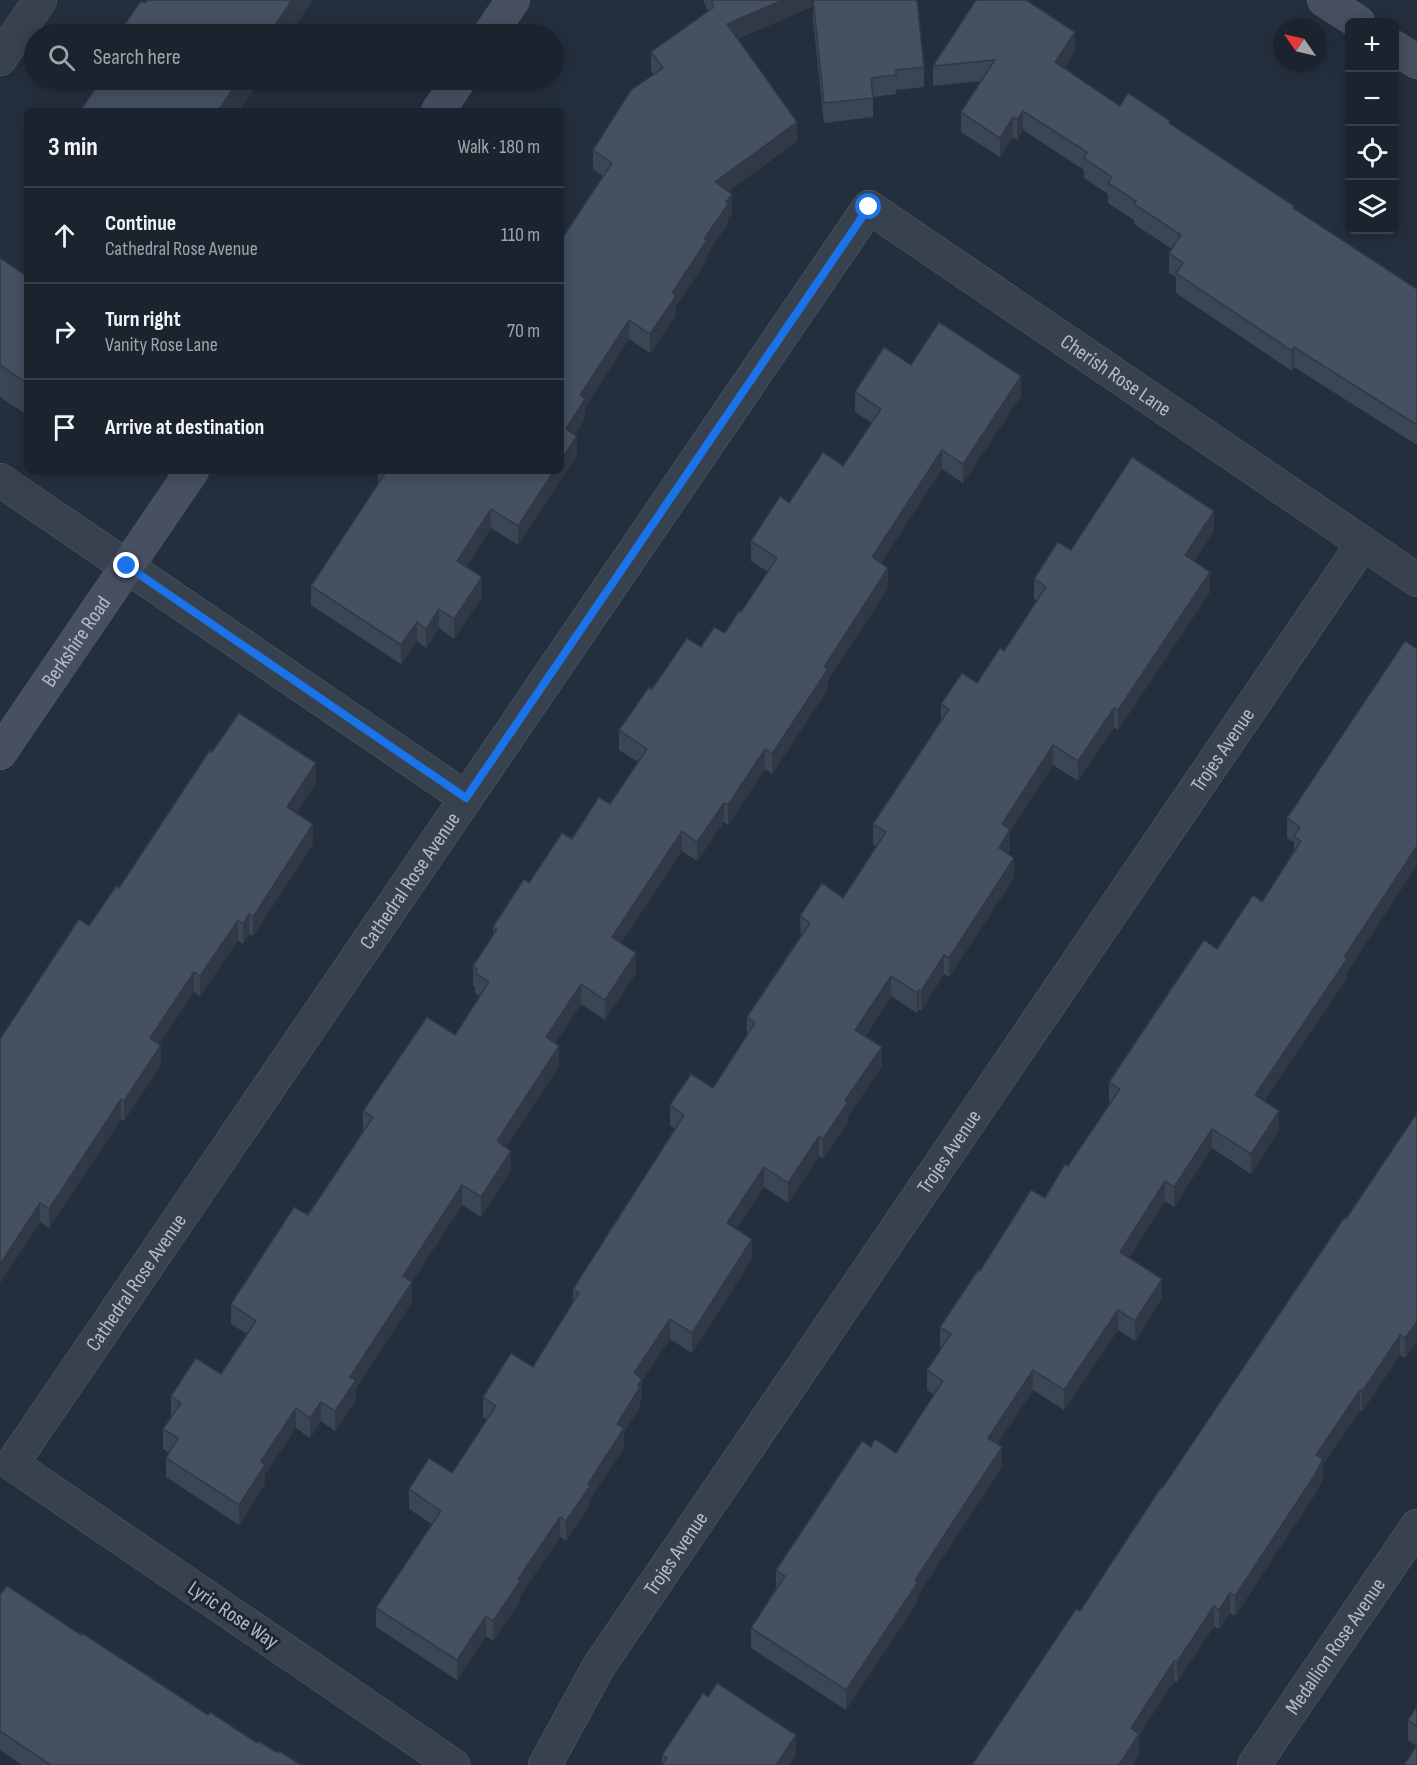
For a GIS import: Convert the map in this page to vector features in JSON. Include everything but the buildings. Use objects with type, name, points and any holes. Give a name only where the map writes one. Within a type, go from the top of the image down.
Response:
[{"type":"street","points":[[0,59],[40,0]]},
{"type":"street","points":[[497,24],[513,0]]},
{"type":"street","points":[[1324,0],[1352,18]]},
{"type":"street","points":[[1399,50],[1417,63]]},
{"type":"street","points":[[440,108],[452,90]]},
{"type":"street","name":"Cherish Rose Lane","points":[[869,207],[1417,580]]},
{"type":"street","name":"Cathedral Rose Avenue","points":[[12,1464],[869,207]]},
{"type":"street","name":"Berkshire Road","points":[[0,753],[190,474]]},
{"type":"street","points":[[0,480],[466,798]]},
{"type":"street","name":"Trojes Avenue","points":[[545,1765],[599,1666],[1363,543]]},
{"type":"street","name":"Lyric Rose Way","points":[[12,1464],[453,1765]]},
{"type":"street","name":"Medallion Rose Avenue","points":[[1254,1765],[1417,1526]]},
{"type":"route","points":[[127,566],[466,798],[869,207]]}]
